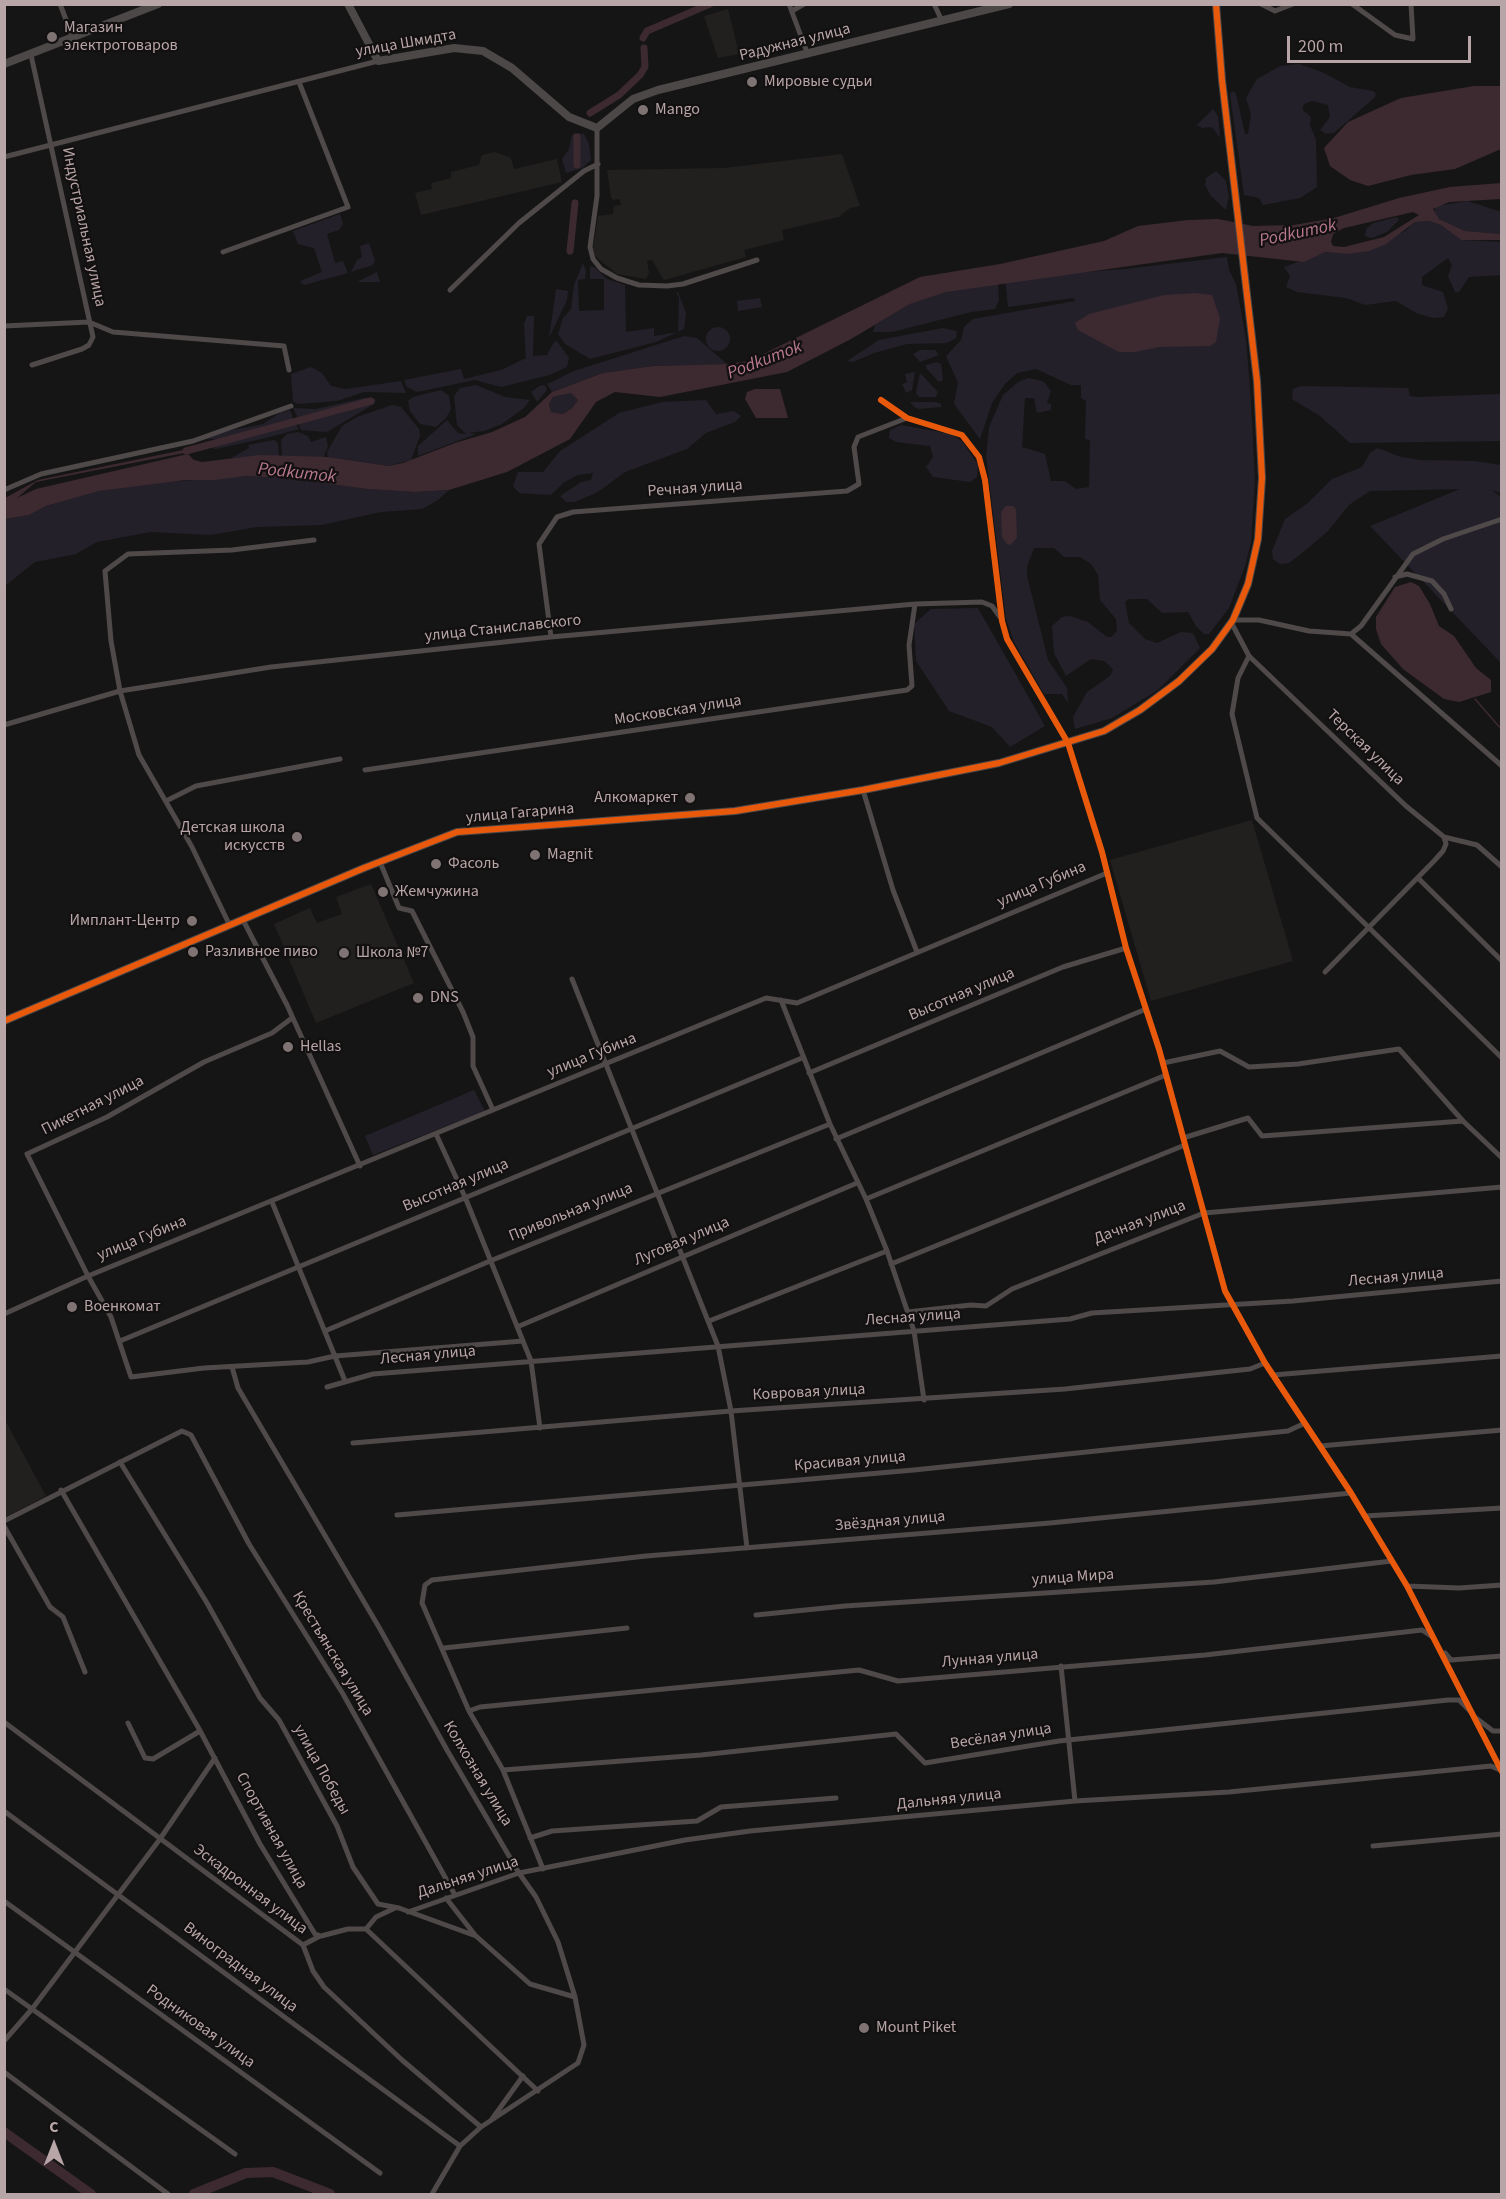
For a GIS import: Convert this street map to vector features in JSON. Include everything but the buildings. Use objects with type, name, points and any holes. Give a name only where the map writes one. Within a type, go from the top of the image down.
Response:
[{"type":"street","points":[[60,4],[73,38]]},
{"type":"street","points":[[4,64],[158,4]]},
{"type":"street","points":[[348,4],[378,61]]},
{"type":"street","points":[[804,4],[790,8],[808,55]]},
{"type":"street","points":[[934,4],[942,21]]},
{"type":"street","name":"Радужная улица","points":[[597,128],[626,103],[648,93],[1009,4]]},
{"type":"street","name":"улица Гагарина","points":[[4,1021],[380,862],[457,832],[691,816],[863,790],[999,763],[1104,731],[1140,710],[1179,681],[1212,649],[1232,621],[1248,584],[1258,538],[1262,478],[1257,381],[1222,86],[1216,4]]},
{"type":"street","points":[[1261,4],[1275,11],[1293,4]]},
{"type":"street","points":[[1352,4],[1395,35],[1413,39],[1411,4]]},
{"type":"street","name":"улица Шмидта","points":[[4,157],[378,61],[454,48],[483,51],[513,68],[569,117],[597,128]]},
{"type":"street","name":"Индустриальная улица","points":[[31,54],[93,337],[89,345],[66,356],[32,365]]},
{"type":"street","points":[[223,252],[348,207],[299,82]]},
{"type":"street","points":[[597,128],[598,164],[590,247],[593,259],[601,269],[617,278],[639,285],[667,286],[683,284],[757,260]]},
{"type":"street","points":[[450,290],[519,223],[584,171],[598,164]]},
{"type":"street","points":[[4,326],[89,322],[113,332],[170,339],[256,342],[284,346],[289,370]]},
{"type":"street","points":[[880,400],[907,418],[962,435],[979,457],[985,480],[1002,621],[1018,660],[1068,743],[1107,873],[1126,948],[1163,1063],[1231,1304],[1303,1424],[1351,1493],[1407,1586],[1501,1771]]},
{"type":"street","points":[[4,490],[41,474],[193,441],[291,406]]},
{"type":"street","name":"Речная улица","points":[[551,637],[539,544],[557,517],[573,512],[847,491],[859,484],[854,447],[858,437],[907,418]]},
{"type":"street","points":[[1351,634],[1361,626],[1413,554],[1443,539],[1502,519]]},
{"type":"street","points":[[230,926],[192,847],[139,755],[120,691],[111,641],[105,571],[128,555],[232,550],[314,540]]},
{"type":"street","points":[[1395,577],[1407,574],[1432,581],[1444,594],[1451,609]]},
{"type":"street","name":"улица Станиславского","points":[[4,726],[120,691],[271,666],[551,637],[915,604],[982,602],[992,606],[1002,621]]},
{"type":"street","name":"Московская улица","points":[[365,770],[907,690],[912,686],[909,645],[915,604]]},
{"type":"street","points":[[1232,621],[1259,620],[1309,632],[1351,634],[1502,766]]},
{"type":"street","name":"Терская улица","points":[[1232,621],[1249,656],[1406,806],[1443,837],[1477,845],[1502,867]]},
{"type":"street","points":[[1249,656],[1238,678],[1232,714],[1257,818],[1502,1058]]},
{"type":"street","points":[[166,801],[196,786],[340,759]]},
{"type":"street","points":[[863,790],[893,890],[917,952]]},
{"type":"street","points":[[1325,972],[1443,851],[1446,844],[1443,837]]},
{"type":"street","points":[[380,862],[399,908],[412,911],[463,1012],[473,1037],[473,1066],[493,1110]]},
{"type":"street","name":"улица Губина","points":[[4,1314],[88,1276],[766,998],[797,1003],[1107,873]]},
{"type":"street","points":[[1418,878],[1502,961]]},
{"type":"street","points":[[243,920],[292,1018],[360,1166]]},
{"type":"street","name":"Высотная улица","points":[[809,1073],[1063,967],[1126,948]]},
{"type":"street","points":[[572,979],[685,1256],[718,1346],[731,1411],[747,1548]]},
{"type":"street","points":[[782,1000],[802,1058],[887,1251],[914,1331],[924,1400]]},
{"type":"street","points":[[836,1139],[1146,1009]]},
{"type":"street","name":"Пикетная улица","points":[[88,1276],[27,1154],[107,1117],[204,1062],[272,1033],[292,1018]]},
{"type":"street","points":[[1163,1063],[1220,1051],[1249,1067],[1298,1064],[1399,1049],[1463,1121],[1502,1158]]},
{"type":"street","name":"Высотная улица","points":[[120,1341],[802,1058]]},
{"type":"street","points":[[866,1199],[1166,1075]]},
{"type":"street","points":[[1183,1138],[1248,1118],[1262,1136],[1463,1121]]},
{"type":"street","name":"Привольная улица","points":[[325,1331],[659,1191],[830,1124]]},
{"type":"street","points":[[436,1134],[465,1197],[531,1360],[540,1428]]},
{"type":"street","points":[[891,1264],[1185,1145]]},
{"type":"street","name":"Луговая улица","points":[[517,1327],[857,1183]]},
{"type":"street","name":"Дачная улица","points":[[908,1312],[971,1305],[986,1306],[1012,1289],[1204,1213],[1502,1187]]},
{"type":"street","points":[[272,1202],[345,1381]]},
{"type":"street","points":[[709,1321],[887,1251]]},
{"type":"street","points":[[88,1276],[111,1317],[120,1341]]},
{"type":"street","name":"Лесная улица","points":[[327,1387],[373,1374],[1070,1319],[1092,1313],[1231,1304],[1502,1281]]},
{"type":"street","name":"Лесная улица","points":[[120,1341],[131,1377],[308,1362],[335,1356],[524,1341]]},
{"type":"street","points":[[1273,1375],[1502,1356]]},
{"type":"street","name":"Ковровая улица","points":[[353,1443],[731,1411],[924,1400],[1250,1370],[1265,1363]]},
{"type":"street","name":"Колхозная улица","points":[[232,1367],[238,1388],[519,1874],[536,1897],[558,1942],[575,1996],[584,2045],[578,2063],[481,2127],[460,2146],[432,2194]]},
{"type":"street","name":"Красивая улица","points":[[397,1515],[914,1470],[1288,1431],[1303,1424]]},
{"type":"street","points":[[1320,1446],[1502,1430]]},
{"type":"street","name":"Крестьянская улица","points":[[120,1462],[182,1431],[191,1435],[249,1544],[343,1694],[455,1895]]},
{"type":"street","points":[[4,1521],[120,1462]]},
{"type":"street","name":"улица Победы","points":[[120,1462],[207,1603],[260,1698],[279,1720],[337,1826],[353,1867],[378,1904],[476,1936],[530,1984],[575,1996]]},
{"type":"street","name":"Спортивная улица","points":[[61,1490],[200,1731],[260,1844],[315,1934],[321,1936]]},
{"type":"street","name":"Звёздная улица","points":[[444,1648],[422,1603],[425,1585],[432,1580],[747,1548],[1351,1493]]},
{"type":"street","points":[[1365,1516],[1502,1508]]},
{"type":"street","points":[[4,1526],[50,1607],[63,1617],[84,1672]]},
{"type":"street","name":"улица Мира","points":[[756,1615],[845,1606],[1214,1582],[1392,1561]]},
{"type":"street","points":[[1407,1586],[1459,1588],[1502,1585]]},
{"type":"street","points":[[543,1869],[503,1770],[469,1711],[444,1648],[627,1628]]},
{"type":"street","name":"Лунная улица","points":[[469,1711],[491,1706],[859,1670],[898,1681],[1205,1655],[1422,1630],[1428,1633],[1451,1660],[1502,1656]]},
{"type":"street","points":[[1061,1666],[1075,1801]]},
{"type":"street","name":"Весёлая улица","points":[[503,1770],[701,1755],[896,1734],[925,1763],[1069,1740],[1448,1700],[1459,1700],[1493,1731],[1502,1731]]},
{"type":"street","name":"Эскадронная улица","points":[[4,1722],[303,1946],[313,1971],[324,1987],[402,2060],[481,2127]]},
{"type":"street","points":[[128,1722],[145,1758],[153,1759],[200,1731]]},
{"type":"street","points":[[4,2041],[32,2009],[160,1839],[215,1758]]},
{"type":"street","name":"Дальняя улица","points":[[408,1912],[519,1874],[685,1840],[750,1831],[1075,1801],[1230,1792],[1491,1766],[1501,1771]]},
{"type":"street","points":[[530,1838],[552,1831],[697,1821],[721,1808],[836,1798]]},
{"type":"street","name":"Виноградная улица","points":[[4,1811],[460,2146]]},
{"type":"street","points":[[1373,1846],[1502,1834]]},
{"type":"street","points":[[446,1898],[476,1936]]},
{"type":"street","name":"Родниковая улица","points":[[4,1901],[380,2173]]},
{"type":"street","points":[[366,1929],[376,1917],[395,1908]]},
{"type":"street","points":[[303,1946],[321,1936],[348,1929],[366,1929],[538,2091]]},
{"type":"street","points":[[4,1989],[235,2154]]},
{"type":"street","points":[[4,2072],[168,2194]]},
{"type":"street","points":[[490,2123],[523,2076]]},
{"type":"shaded area","points":[[728,9],[739,54],[718,58],[704,16]]},
{"type":"shaded area","points":[[1299,64],[1322,72],[1350,87],[1373,91],[1376,94],[1334,133],[1326,134],[1320,130],[1330,117],[1328,105],[1312,101],[1304,104],[1302,109],[1311,117],[1310,125],[1316,140],[1317,187],[1300,198],[1263,205],[1259,198],[1244,195],[1230,94],[1233,91],[1236,94],[1245,134],[1248,134],[1251,114],[1246,98],[1257,79],[1280,66]]},
{"type":"shaded area","points":[[1213,109],[1218,116],[1220,138],[1212,127],[1202,128],[1197,125]]},
{"type":"shaded area","points":[[575,133],[584,134],[589,144],[591,160],[582,168],[566,173],[562,159]]},
{"type":"shaded area","points":[[495,152],[511,158],[514,169],[557,159],[562,182],[421,215],[415,193],[432,189],[431,183],[451,178],[451,172],[479,165],[482,155]]},
{"type":"shaded area","points":[[842,154],[860,206],[850,208],[839,217],[782,230],[784,240],[744,250],[746,257],[664,280],[652,260],[647,261],[649,273],[646,279],[617,274],[596,257],[593,249],[598,216],[613,214],[614,206],[621,205],[620,199],[613,200],[611,197],[607,170],[724,168]]},
{"type":"shaded area","points":[[1216,171],[1226,181],[1229,197],[1226,210],[1211,196],[1205,185],[1206,178]]},
{"type":"shaded area","points":[[1468,201],[1501,212],[1501,234],[1465,231],[1439,219],[1434,213],[1436,206]]},
{"type":"shaded area","points":[[340,214],[343,224],[339,230],[327,234],[335,263],[343,261],[348,273],[304,285],[300,281],[322,272],[314,248],[298,244],[293,231]]},
{"type":"shaded area","points":[[1397,217],[1399,220],[1387,232],[1372,238],[1365,236],[1366,229],[1373,223]]},
{"type":"shaded area","points":[[1429,221],[1441,225],[1461,240],[1501,242],[1501,275],[1469,277],[1459,292],[1455,292],[1448,276],[1452,265],[1448,258],[1422,277],[1422,285],[1443,292],[1448,309],[1444,317],[1433,318],[1416,313],[1396,301],[1365,305],[1346,298],[1297,292],[1286,287],[1290,276],[1284,267],[1325,252],[1347,254],[1404,232],[1415,222]]},
{"type":"shaded area","points":[[369,243],[375,261],[373,265],[351,272],[357,260],[362,257],[360,246]]},
{"type":"shaded area","points":[[1227,257],[1229,270],[1236,284],[1246,339],[1251,401],[1255,481],[1251,542],[1245,566],[1229,608],[1209,634],[1204,634],[1196,626],[1188,612],[1162,613],[1147,599],[1129,599],[1125,602],[1129,623],[1145,639],[1157,643],[1181,632],[1193,633],[1200,648],[1158,690],[1112,718],[1075,729],[1073,717],[1087,692],[1110,676],[1113,669],[1104,661],[1091,659],[1066,676],[1054,653],[1052,626],[1062,617],[1070,616],[1088,622],[1107,637],[1111,637],[1117,631],[1116,619],[1100,600],[1098,575],[1091,564],[1080,557],[1064,557],[1054,548],[1034,548],[1027,567],[1027,576],[1048,660],[1067,688],[1068,703],[1062,694],[1044,694],[1014,642],[1006,619],[986,456],[989,427],[1003,395],[1018,382],[1028,378],[1038,380],[1044,382],[1051,391],[1047,403],[1051,404],[1051,410],[1037,413],[1034,398],[1025,398],[1022,447],[1045,454],[1051,481],[1065,481],[1076,489],[1089,487],[1090,440],[1085,439],[1086,401],[1081,398],[1081,385],[1071,385],[1036,369],[1017,373],[1005,384],[992,403],[980,439],[954,404],[958,383],[946,356],[961,340],[964,327],[973,319],[1075,301],[1074,298],[1008,307],[1005,278],[1125,269]]},
{"type":"shaded area","points":[[583,263],[586,271],[585,279],[578,280],[579,311],[604,310],[604,279],[590,279],[590,267],[594,267],[607,279],[625,285],[626,332],[654,328],[654,336],[677,332],[656,342],[590,359],[565,344],[558,334],[563,318],[571,309],[574,285]]},
{"type":"shaded area","points":[[377,272],[380,282],[357,282]]},
{"type":"shaded area","points":[[968,284],[998,284],[999,300],[995,309],[971,312],[892,332],[873,332],[875,325],[910,304]]},
{"type":"shaded area","points":[[556,289],[568,291],[567,300],[549,338]]},
{"type":"shaded area","points":[[676,292],[678,292],[686,313],[684,329],[678,332],[679,297]]},
{"type":"shaded area","points":[[760,298],[762,307],[738,311],[737,301]]},
{"type":"shaded area","points":[[527,316],[534,316],[533,356],[547,355],[554,342],[557,341],[569,358],[567,367],[549,375],[501,387],[475,380],[417,392],[407,387],[404,380],[461,369],[464,379],[501,370],[526,358],[524,324]]},
{"type":"shaded area","points":[[718,327],[726,331],[730,339],[726,347],[718,351],[710,347],[706,339],[710,331]]},
{"type":"shaded area","points":[[943,328],[957,331],[956,338],[947,343],[907,344],[874,353],[853,362],[847,361],[879,340]]},
{"type":"shaded area","points":[[684,336],[697,338],[727,364],[653,366],[603,373],[552,392],[547,384],[574,371]]},
{"type":"shaded area","points":[[920,350],[935,350],[939,355],[920,362],[913,354]]},
{"type":"shaded area","points":[[937,362],[941,364],[943,380],[939,382],[926,368],[926,365]]},
{"type":"shaded area","points":[[311,367],[322,373],[331,386],[346,389],[401,381],[406,393],[364,392],[337,401],[297,404],[293,401],[291,374]]},
{"type":"shaded area","points":[[915,372],[912,390],[906,393],[902,384],[907,382],[905,374]]},
{"type":"shaded area","points":[[920,373],[938,392],[936,397],[919,397],[916,393]]},
{"type":"shaded area","points":[[476,385],[505,397],[530,400],[524,408],[502,424],[484,431],[469,433],[476,434],[418,456],[418,446],[447,420],[458,433],[466,434],[457,425],[454,396],[460,388]]},
{"type":"shaded area","points":[[541,385],[546,386],[547,390],[537,402],[531,392]]},
{"type":"shaded area","points":[[1301,386],[1408,388],[1410,396],[1418,397],[1501,394],[1501,441],[1350,443],[1320,416],[1292,399],[1293,389]]},
{"type":"shaded area","points":[[441,390],[449,396],[451,409],[446,418],[436,427],[420,424],[410,411],[408,401],[413,397]]},
{"type":"shaded area","points":[[571,393],[578,400],[572,408],[563,414],[551,412],[549,404],[553,397]]},
{"type":"shaded area","points":[[364,398],[377,399],[298,418],[293,408],[316,409]]},
{"type":"shaded area","points":[[376,400],[374,404],[327,432],[301,430],[297,420]]},
{"type":"shaded area","points":[[706,400],[716,414],[734,411],[741,416],[735,422],[706,433],[687,449],[625,472],[598,492],[575,502],[566,502],[560,496],[581,482],[591,480],[593,473],[578,475],[563,483],[551,495],[519,493],[513,486],[518,472],[543,472],[560,451],[619,413],[662,402]]},
{"type":"shaded area","points":[[910,402],[936,402],[941,404],[941,407],[919,409]]},
{"type":"shaded area","points":[[392,405],[401,407],[419,429],[420,436],[411,460],[389,466],[328,457],[327,452],[342,426],[357,417]]},
{"type":"shaded area","points":[[290,410],[294,420],[220,439],[204,439],[222,432],[263,424],[281,412]]},
{"type":"shaded area","points":[[295,423],[299,429],[216,449],[206,447]]},
{"type":"shaded area","points":[[901,425],[951,434],[962,441],[978,465],[977,477],[970,482],[933,477],[926,467],[933,457],[930,446],[896,442],[889,438],[890,430]]},
{"type":"shaded area","points":[[298,432],[308,436],[311,442],[326,437],[328,446],[324,456],[327,458],[282,457],[281,440],[287,434]]},
{"type":"shaded area","points":[[274,440],[278,443],[279,457],[231,458],[249,448],[248,445]]},
{"type":"shaded area","points":[[1377,448],[1401,457],[1420,460],[1475,461],[1501,465],[1501,493],[1492,490],[1501,497],[1501,663],[1370,526],[1460,489],[1370,491],[1349,505],[1328,531],[1289,563],[1280,564],[1273,559],[1272,551],[1285,519],[1308,503],[1332,479],[1362,467],[1370,453]]},
{"type":"shaded area","points":[[246,476],[286,478],[367,489],[415,492],[449,490],[438,500],[422,509],[381,512],[322,525],[257,527],[210,535],[151,532],[97,542],[76,554],[35,562],[5,586],[5,519],[29,515],[46,506],[99,491],[154,483]]},
{"type":"shaded area","points":[[978,608],[1045,726],[1010,747],[992,727],[949,711],[916,661],[914,624],[931,609]]},
{"type":"shaded area","points":[[1252,820],[1293,961],[1151,1001],[1110,860]]},
{"type":"shaded area","name":"Школа №7","points":[[371,884],[414,983],[316,1023],[274,924],[310,908],[317,923],[342,914],[336,897]]},
{"type":"shaded area","points":[[474,1090],[485,1111],[373,1155],[365,1136]]},
{"type":"shaded area","points":[[4,1418],[46,1496],[5,1517],[4,1517]]},
{"type":"water","points":[[1474,86],[1501,86],[1501,149],[1455,169],[1411,175],[1368,186],[1350,180],[1330,166],[1324,148],[1348,122],[1401,98]]},
{"type":"water","name":"Podkumok","points":[[1501,183],[1501,199],[1449,202],[1433,209],[1439,219],[1465,231],[1501,234],[1501,240],[1461,240],[1441,225],[1429,221],[1415,222],[1386,244],[1369,251],[1347,254],[1325,252],[1304,262],[1222,253],[946,292],[910,304],[851,339],[787,372],[660,397],[615,392],[596,402],[570,439],[507,472],[449,490],[415,492],[367,489],[286,478],[246,476],[214,480],[186,480],[99,491],[46,506],[29,515],[5,519],[5,498],[38,480],[193,448],[194,451],[36,482],[17,498],[36,489],[188,454],[194,460],[202,462],[260,455],[328,457],[389,466],[403,463],[492,432],[525,417],[552,392],[603,373],[653,366],[727,364],[749,361],[920,277],[1000,264],[1104,241],[1138,226],[1218,219],[1253,226],[1294,225],[1334,218],[1399,198],[1450,187]],"holes":[[[1413,212],[1419,215],[1384,237],[1344,247],[1333,246],[1331,242],[1333,234],[1344,228]],[[571,393],[578,400],[572,408],[563,414],[551,412],[549,404],[553,397]]]},
{"type":"water","points":[[1195,293],[1212,295],[1220,318],[1216,342],[1210,346],[1160,347],[1135,352],[1119,352],[1078,330],[1075,323],[1089,314],[1164,295]]},
{"type":"water","points":[[755,389],[780,389],[788,418],[756,418],[745,399],[747,392]]},
{"type":"water","points":[[1006,506],[1013,506],[1016,509],[1017,538],[1010,545],[1002,537],[1001,512]]},
{"type":"water","points":[[1411,582],[1419,586],[1439,626],[1454,636],[1476,668],[1491,680],[1491,692],[1459,702],[1444,699],[1403,669],[1381,644],[1376,629],[1376,617],[1395,587]]},
{"type":"waterway","points":[[643,38],[647,31],[710,4]]},
{"type":"waterway","points":[[590,113],[619,95],[640,75],[645,67],[644,48]]},
{"type":"waterway","points":[[577,137],[577,165]]},
{"type":"waterway","points":[[570,251],[575,203]]},
{"type":"waterway","points":[[186,451],[371,401]]},
{"type":"waterway","points":[[1475,699],[1502,730]]},
{"type":"waterway","points":[[4,2132],[91,2194]]},
{"type":"waterway","points":[[194,2194],[246,2173],[273,2172],[330,2194]]},
{"type":"cycle path","points":[[4,1021],[364,868],[457,832],[735,811],[863,790],[999,763],[1104,731],[1140,710],[1179,681],[1212,649],[1233,620],[1248,584],[1258,539],[1262,478],[1257,381],[1222,80],[1216,4]]},
{"type":"cycle path","points":[[881,400],[907,418],[962,435],[979,457],[985,480],[1002,621],[1007,639],[1068,743],[1102,852],[1126,948],[1159,1049],[1225,1291],[1265,1363],[1351,1493],[1407,1586],[1502,1772]]},
{"type":"place","name":"Магазин электротоваров","points":[[52,37]]},
{"type":"place","name":"Мировые судьи","points":[[752,82]]},
{"type":"place","name":"Mango","points":[[643,110]]},
{"type":"place","name":"Алкомаркет","points":[[690,798]]},
{"type":"place","name":"Детская школа искусств","points":[[297,837]]},
{"type":"place","name":"Magnit","points":[[535,855]]},
{"type":"place","name":"Фасоль","points":[[436,864]]},
{"type":"place","name":"Жемчужина","points":[[383,892]]},
{"type":"place","name":"Имплант-Центр","points":[[192,921]]},
{"type":"place","name":"Разливное пиво","points":[[193,952]]},
{"type":"place","name":"Школа №7","points":[[344,953]]},
{"type":"place","name":"DNS","points":[[418,998]]},
{"type":"place","name":"Hellas","points":[[288,1047]]},
{"type":"place","name":"Военкомат","points":[[72,1307]]},
{"type":"place","name":"Mount Piket","points":[[864,2028]]}]
